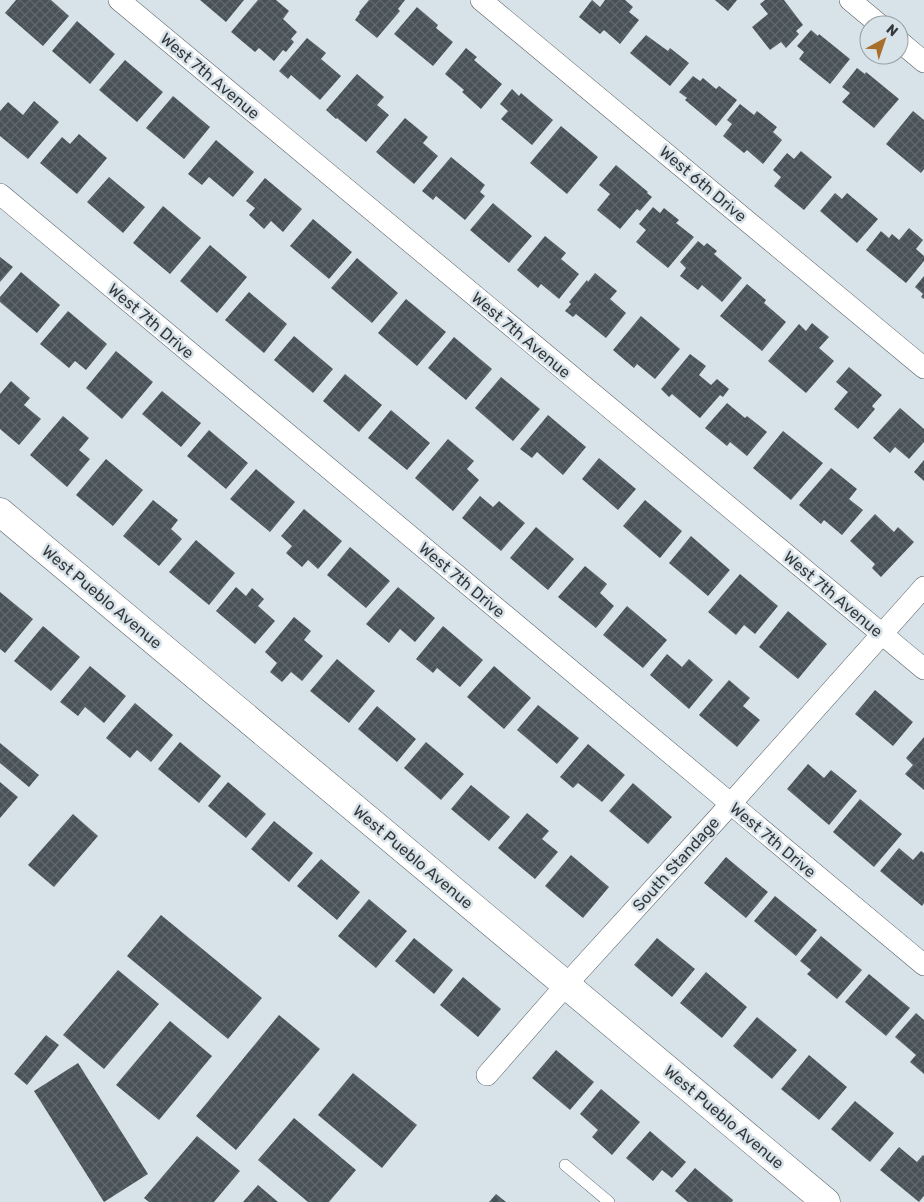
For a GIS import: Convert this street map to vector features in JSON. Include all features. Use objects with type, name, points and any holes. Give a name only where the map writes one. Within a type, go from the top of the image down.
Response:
[{"type":"street","name":"West 7th Avenue","points":[[119,0],[924,669]]},
{"type":"street","name":"West 6th Drive","points":[[482,0],[924,368]]},
{"type":"street","points":[[850,0],[868,15]]},
{"type":"street","points":[[909,49],[924,62]]},
{"type":"street","name":"West 7th Drive","points":[[0,194],[924,965]]},
{"type":"street","name":"West Pueblo Avenue","points":[[0,512],[826,1202]]},
{"type":"street","name":"South Standage","points":[[487,1075],[924,587]]},
{"type":"lane","points":[[565,1165],[609,1202]]},
{"type":"building","points":[[16,0],[51,0],[69,16],[43,46],[5,13]]},
{"type":"building","points":[[200,0],[244,0],[226,22]]},
{"type":"building","points":[[258,0],[276,0],[289,11],[283,19],[297,32],[291,39],[294,42],[286,52],[283,50],[274,61],[259,48],[255,52],[231,32]]},
{"type":"building","points":[[369,0],[405,0],[398,9],[400,11],[377,38],[355,20]]},
{"type":"building","points":[[592,0],[600,7],[605,0],[625,0],[633,7],[629,12],[639,20],[620,44],[604,30],[600,34],[579,17]]},
{"type":"building","points":[[715,0],[737,0],[728,11]]},
{"type":"building","points":[[765,0],[784,0],[803,25],[796,31],[799,34],[786,48],[781,42],[770,50],[752,27],[768,14],[760,4]]},
{"type":"building","points":[[417,7],[438,25],[436,28],[453,42],[433,66],[394,34]]},
{"type":"building","points":[[77,21],[115,54],[90,84],[52,51]]},
{"type":"building","points":[[811,30],[818,36],[819,34],[850,59],[830,84],[799,59],[804,52],[797,46]]},
{"type":"building","points":[[646,35],[668,51],[670,48],[689,63],[670,86],[630,53]]},
{"type":"building","points":[[307,38],[326,53],[321,59],[341,76],[320,100],[291,75],[288,79],[279,71]]},
{"type":"building","points":[[466,48],[477,57],[474,60],[502,84],[481,109],[462,92],[464,90],[445,74]]},
{"type":"building","points":[[125,60],[163,92],[137,122],[99,90]]},
{"type":"building","points":[[857,68],[865,74],[866,72],[899,99],[874,128],[842,102],[850,93],[842,87]]},
{"type":"building","points":[[357,74],[384,97],[377,105],[389,115],[366,142],[326,110]]},
{"type":"building","points":[[693,76],[700,81],[703,78],[716,89],[719,86],[737,100],[716,126],[685,100],[687,98],[679,92]]},
{"type":"building","points":[[512,89],[519,96],[521,93],[553,120],[532,145],[501,119],[508,111],[500,104]]},
{"type":"building","points":[[173,96],[210,127],[184,159],[146,128]]},
{"type":"building","points":[[34,101],[59,122],[28,159],[0,136],[0,111],[8,102],[23,115]]},
{"type":"building","points":[[740,104],[754,115],[757,111],[777,127],[773,132],[782,140],[763,164],[747,150],[744,153],[723,136],[732,124],[727,120]]},
{"type":"building","points":[[913,111],[924,120],[924,169],[921,173],[886,144]]},
{"type":"building","points":[[405,118],[428,137],[423,143],[438,156],[414,184],[376,152]]},
{"type":"building","points":[[561,126],[598,157],[567,194],[530,163]]},
{"type":"building","points":[[79,134],[107,158],[77,194],[40,163],[62,137],[70,144]]},
{"type":"building","points":[[216,140],[254,172],[233,197],[209,177],[202,185],[188,174]]},
{"type":"building","points":[[801,151],[832,177],[804,210],[774,186],[781,177],[773,170],[787,153],[794,159]]},
{"type":"building","points":[[451,157],[485,185],[480,192],[485,196],[465,220],[436,196],[433,200],[422,191]]},
{"type":"building","points":[[616,165],[652,197],[640,211],[637,209],[620,229],[597,210],[610,194],[599,185]]},
{"type":"building","points":[[109,177],[145,207],[123,233],[87,202]]},
{"type":"building","points":[[265,178],[302,209],[283,232],[271,221],[264,229],[249,215],[255,208],[246,201]]},
{"type":"building","points":[[835,193],[842,199],[847,193],[878,219],[857,243],[820,211]]},
{"type":"building","points":[[493,203],[532,236],[509,263],[470,230]]},
{"type":"building","points":[[163,206],[201,238],[170,274],[133,243]]},
{"type":"building","points":[[653,207],[660,213],[664,208],[679,220],[676,223],[694,237],[668,268],[636,242],[646,230],[639,224]]},
{"type":"building","points":[[313,219],[352,252],[329,279],[290,246]]},
{"type":"building","points":[[909,228],[923,240],[916,249],[924,256],[924,261],[906,283],[866,250],[881,231],[889,238],[892,234],[899,240]]},
{"type":"building","points":[[545,236],[566,253],[561,259],[579,274],[559,299],[541,284],[538,288],[517,270]]},
{"type":"building","points":[[698,241],[704,246],[707,243],[717,251],[714,254],[742,278],[722,302],[702,285],[698,290],[680,276],[686,268],[680,262]]},
{"type":"building","points":[[210,245],[247,277],[217,313],[180,281]]},
{"type":"building","points":[[0,257],[13,267],[0,282]]},
{"type":"building","points":[[357,258],[398,293],[372,323],[331,288]]},
{"type":"building","points":[[21,272],[60,305],[37,333],[0,302],[0,297]]},
{"type":"building","points":[[595,273],[617,291],[610,299],[626,313],[606,338],[576,314],[573,317],[565,311],[571,304],[569,302]]},
{"type":"building","points":[[924,276],[924,299],[921,297],[923,294],[915,287]]},
{"type":"building","points":[[747,284],[766,300],[764,303],[786,322],[762,351],[720,316]]},
{"type":"building","points":[[249,292],[287,324],[264,353],[225,320]]},
{"type":"building","points":[[406,299],[446,332],[417,366],[378,333]]},
{"type":"building","points":[[68,311],[107,344],[86,370],[75,361],[69,368],[40,344]]},
{"type":"building","points":[[641,316],[680,349],[655,379],[637,364],[634,368],[613,350]]},
{"type":"building","points":[[812,323],[829,337],[819,348],[834,361],[806,393],[768,361],[799,324],[806,331]]},
{"type":"building","points":[[294,336],[333,369],[313,393],[274,360]]},
{"type":"building","points":[[454,337],[492,369],[466,400],[428,368]]},
{"type":"building","points":[[116,351],[153,382],[122,419],[86,388]]},
{"type":"building","points":[[690,354],[706,366],[699,375],[711,385],[717,379],[729,389],[723,397],[720,395],[700,418],[672,394],[669,397],[661,389]]},
{"type":"building","points":[[849,367],[882,395],[872,406],[875,409],[858,429],[834,409],[848,392],[836,382]]},
{"type":"building","points":[[345,374],[382,405],[359,432],[323,401]]},
{"type":"building","points":[[501,377],[540,409],[513,441],[475,408]]},
{"type":"building","points":[[11,381],[30,398],[24,405],[41,419],[19,445],[0,429],[0,394]]},
{"type":"building","points":[[162,391],[201,423],[181,447],[142,414]]},
{"type":"building","points":[[727,403],[745,418],[747,416],[767,432],[747,456],[730,442],[727,446],[705,428]]},
{"type":"building","points":[[900,408],[924,429],[924,442],[909,459],[895,447],[890,453],[873,438]]},
{"type":"building","points":[[391,410],[430,443],[407,470],[368,438]]},
{"type":"building","points":[[548,415],[586,447],[563,475],[537,452],[532,458],[520,449]]},
{"type":"building","points":[[63,416],[89,438],[79,450],[90,459],[67,487],[30,455]]},
{"type":"building","points":[[209,430],[248,463],[226,489],[187,456]]},
{"type":"building","points":[[783,431],[823,463],[791,500],[753,468]]},
{"type":"building","points":[[448,439],[474,461],[467,469],[479,480],[453,511],[415,478]]},
{"type":"building","points":[[599,458],[636,489],[618,510],[582,479]]},
{"type":"building","points":[[106,459],[143,490],[113,526],[76,495]]},
{"type":"building","points":[[924,460],[924,481],[914,472]]},
{"type":"building","points":[[831,468],[857,489],[849,499],[863,510],[842,535],[824,520],[821,524],[799,505]]},
{"type":"building","points":[[256,469],[295,502],[270,532],[230,499]]},
{"type":"building","points":[[480,496],[493,507],[499,501],[525,523],[501,551],[462,518]]},
{"type":"building","points":[[153,500],[178,520],[171,529],[182,539],[159,566],[123,536]]},
{"type":"building","points":[[645,500],[682,531],[660,558],[623,526]]},
{"type":"building","points":[[304,509],[342,541],[318,569],[308,560],[302,567],[286,553],[292,546],[281,536]]},
{"type":"building","points":[[875,514],[894,532],[898,527],[914,542],[881,577],[872,568],[875,564],[850,541]]},
{"type":"building","points":[[536,527],[574,559],[548,590],[510,558]]},
{"type":"building","points":[[691,536],[730,570],[708,596],[669,563]]},
{"type":"building","points":[[196,540],[235,573],[209,605],[169,572]]},
{"type":"building","points":[[350,547],[390,581],[366,608],[327,575]]},
{"type":"building","points":[[585,566],[607,584],[600,593],[614,606],[596,628],[558,597]]},
{"type":"building","points":[[740,574],[778,606],[755,634],[744,625],[736,635],[708,612]]},
{"type":"building","points":[[236,587],[246,596],[252,588],[264,599],[258,606],[275,621],[255,644],[216,611]]},
{"type":"building","points":[[398,587],[435,618],[415,642],[400,629],[389,643],[366,624]]},
{"type":"building","points":[[0,592],[33,619],[5,653],[0,649]]},
{"type":"building","points":[[627,606],[667,640],[643,668],[603,635]]},
{"type":"building","points":[[788,611],[827,644],[798,679],[759,647]]},
{"type":"building","points":[[294,617],[311,631],[304,640],[323,656],[302,681],[291,672],[282,682],[270,672],[277,663],[265,652]]},
{"type":"building","points":[[43,626],[80,657],[51,691],[14,661]]},
{"type":"building","points":[[443,626],[483,660],[460,687],[437,668],[433,673],[416,659]]},
{"type":"building","points":[[667,654],[682,667],[689,659],[713,680],[689,709],[650,675]]},
{"type":"building","points":[[337,659],[375,691],[349,723],[310,691]]},
{"type":"building","points":[[90,666],[126,696],[104,723],[85,707],[78,716],[60,702]]},
{"type":"building","points":[[494,666],[531,698],[504,729],[467,697]]},
{"type":"building","points":[[729,680],[750,698],[743,706],[760,720],[737,747],[699,715]]},
{"type":"building","points":[[875,690],[913,722],[893,746],[855,714]]},
{"type":"building","points":[[135,703],[173,735],[151,762],[137,750],[130,758],[106,738]]},
{"type":"building","points":[[538,705],[579,738],[557,764],[517,730]]},
{"type":"building","points":[[377,706],[416,739],[397,762],[358,729]]},
{"type":"building","points":[[924,737],[924,790],[905,774],[913,765],[906,758]]},
{"type":"building","points":[[180,742],[221,776],[199,803],[158,769]]},
{"type":"building","points":[[426,742],[464,774],[441,800],[404,768]]},
{"type":"building","points":[[0,743],[39,775],[29,787],[0,763]]},
{"type":"building","points":[[588,744],[625,775],[602,802],[578,783],[573,788],[560,777]]},
{"type":"building","points":[[808,764],[824,778],[831,770],[857,791],[829,825],[787,789]]},
{"type":"building","points":[[0,782],[18,797],[0,818]]},
{"type":"building","points":[[228,782],[266,814],[246,838],[208,806]]},
{"type":"building","points":[[633,783],[672,817],[648,844],[609,811]]},
{"type":"building","points":[[471,785],[510,817],[489,841],[451,809]]},
{"type":"building","points":[[860,799],[902,834],[874,867],[833,832]]},
{"type":"building","points":[[527,813],[549,831],[542,839],[558,852],[535,879],[498,848]]},
{"type":"building","points":[[73,814],[98,836],[54,887],[28,865]]},
{"type":"building","points":[[274,821],[313,853],[289,882],[251,849]]},
{"type":"building","points":[[899,848],[913,860],[921,851],[924,853],[924,903],[922,906],[880,871]]},
{"type":"building","points":[[571,855],[609,887],[583,918],[545,886]]},
{"type":"building","points":[[726,857],[768,892],[746,918],[704,883]]},
{"type":"building","points":[[321,859],[360,892],[337,920],[297,886]]},
{"type":"building","points":[[775,896],[817,930],[796,956],[754,921]]},
{"type":"building","points":[[369,899],[407,931],[376,968],[338,936]]},
{"type":"building","points":[[161,915],[262,998],[228,1039],[127,956]]},
{"type":"building","points":[[821,936],[862,970],[837,999],[807,974],[811,970],[800,961]]},
{"type":"building","points":[[414,938],[453,970],[434,994],[395,961]]},
{"type":"building","points":[[657,938],[695,969],[672,997],[634,965]]},
{"type":"building","points":[[118,970],[159,1004],[104,1069],[63,1035]]},
{"type":"building","points":[[706,972],[747,1007],[722,1038],[680,1003]]},
{"type":"building","points":[[869,974],[910,1008],[886,1036],[845,1002]]},
{"type":"building","points":[[463,977],[501,1009],[478,1037],[440,1005]]},
{"type":"building","points":[[916,1013],[924,1020],[924,1074],[910,1062],[916,1055],[895,1037]]},
{"type":"building","points":[[279,1015],[320,1049],[236,1150],[196,1116]]},
{"type":"building","points":[[757,1017],[797,1050],[772,1079],[733,1046]]},
{"type":"building","points":[[170,1021],[212,1056],[159,1120],[116,1085]]},
{"type":"building","points":[[46,1035],[59,1045],[27,1085],[14,1074]]},
{"type":"building","points":[[556,1050],[594,1082],[570,1110],[532,1078]]},
{"type":"building","points":[[809,1055],[847,1087],[819,1120],[781,1089]]},
{"type":"building","points":[[78,1063],[148,1174],[104,1202],[34,1091]]},
{"type":"building","points":[[353,1073],[417,1125],[382,1168],[318,1115]]},
{"type":"building","points":[[601,1089],[640,1122],[612,1155],[592,1137],[598,1130],[580,1114]]},
{"type":"building","points":[[855,1101],[894,1133],[870,1162],[831,1129]]},
{"type":"building","points":[[294,1118],[356,1170],[329,1202],[308,1202],[258,1160]]},
{"type":"building","points":[[650,1131],[686,1162],[672,1178],[662,1170],[653,1181],[626,1158]]},
{"type":"building","points":[[197,1136],[240,1171],[214,1202],[149,1202],[144,1198]]},
{"type":"building","points":[[899,1147],[917,1162],[924,1156],[924,1196],[919,1202],[880,1170]]},
{"type":"building","points":[[695,1168],[733,1200],[732,1202],[688,1202],[675,1191]]},
{"type":"building","points":[[258,1185],[278,1202],[243,1202]]},
{"type":"building","points":[[496,1194],[506,1202],[489,1202]]}]
